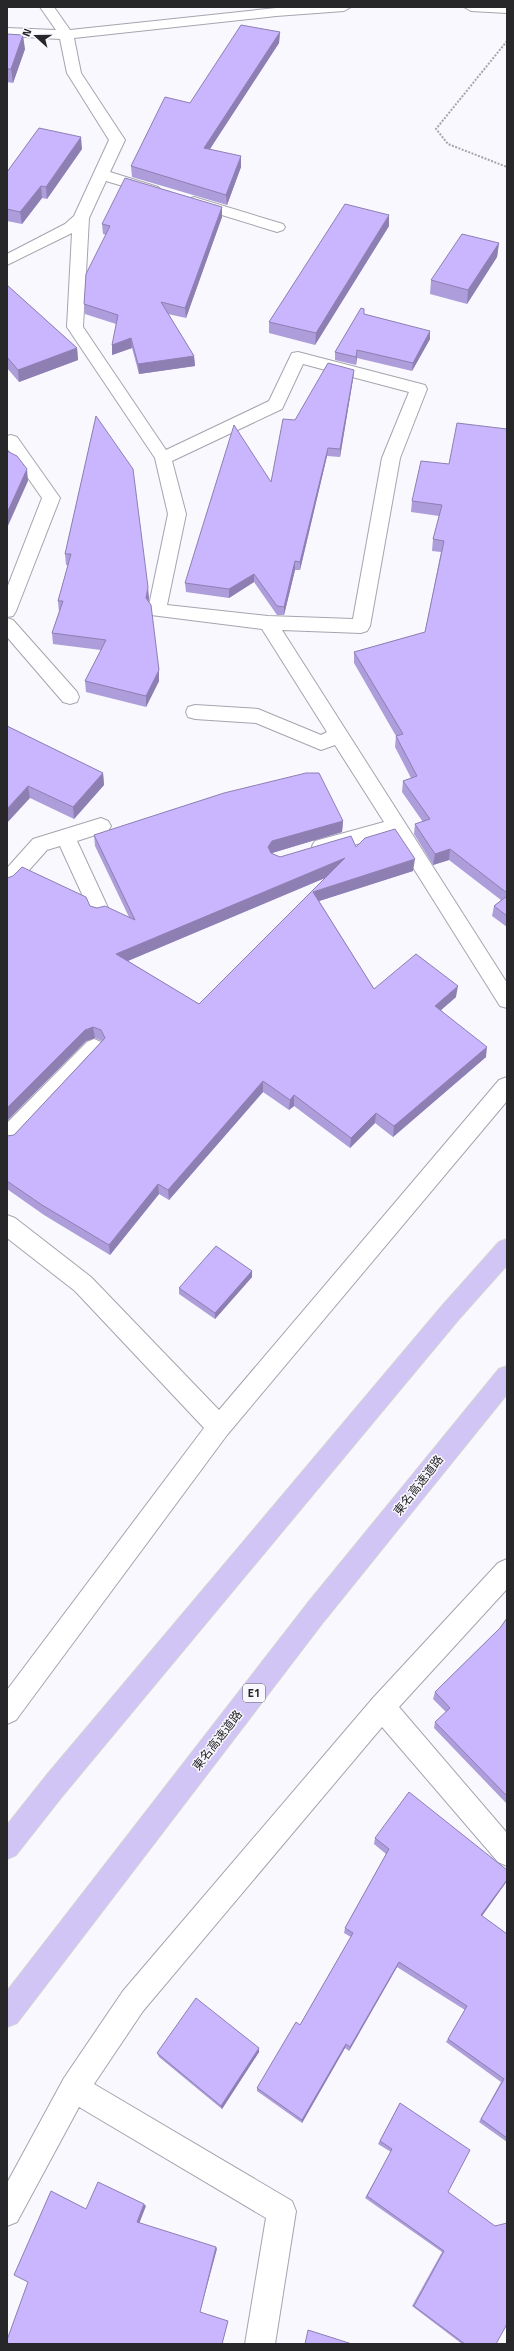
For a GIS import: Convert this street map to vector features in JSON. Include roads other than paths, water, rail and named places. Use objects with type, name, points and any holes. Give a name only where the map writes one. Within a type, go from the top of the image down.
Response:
[{"type":"highway","points":[[7,1846],[65,1773],[368,1413],[450,1313],[507,1249]]},
{"type":"highway","name":"東名高速道路","points":[[7,2013],[224,1732],[448,1447],[507,1377]]},
{"type":"street","points":[[7,260],[71,227],[81,218],[117,140],[74,73],[66,35],[46,7]]},
{"type":"street","points":[[7,32],[66,35],[276,12],[344,7]]},
{"type":"street","points":[[471,7],[507,9]]},
{"type":"street","points":[[102,175],[277,227]]},
{"type":"street","points":[[81,218],[75,327],[163,458],[177,514],[157,610],[268,623],[361,626],[391,458],[419,389],[298,357],[276,405],[163,458]]},
{"type":"street","points":[[7,611],[51,498],[11,441]]},
{"type":"street","points":[[268,623],[395,826],[507,1000]]},
{"type":"street","points":[[7,625],[70,697]]},
{"type":"street","points":[[194,712],[258,716],[321,743],[338,735]]},
{"type":"street","points":[[7,881],[40,844],[102,826]]},
{"type":"street","points":[[301,852],[395,826]]},
{"type":"street","points":[[65,836],[99,910]]},
{"type":"street","points":[[7,1137],[94,1048]]},
{"type":"street","points":[[7,1711],[219,1427],[507,1086]]},
{"type":"street","points":[[7,1225],[83,1284],[219,1427]]},
{"type":"street","points":[[7,2212],[74,2088],[133,2001],[382,1707],[507,1571]]},
{"type":"street","points":[[382,1707],[507,1853]]},
{"type":"street","points":[[74,2088],[282,2211],[260,2344]]}]
